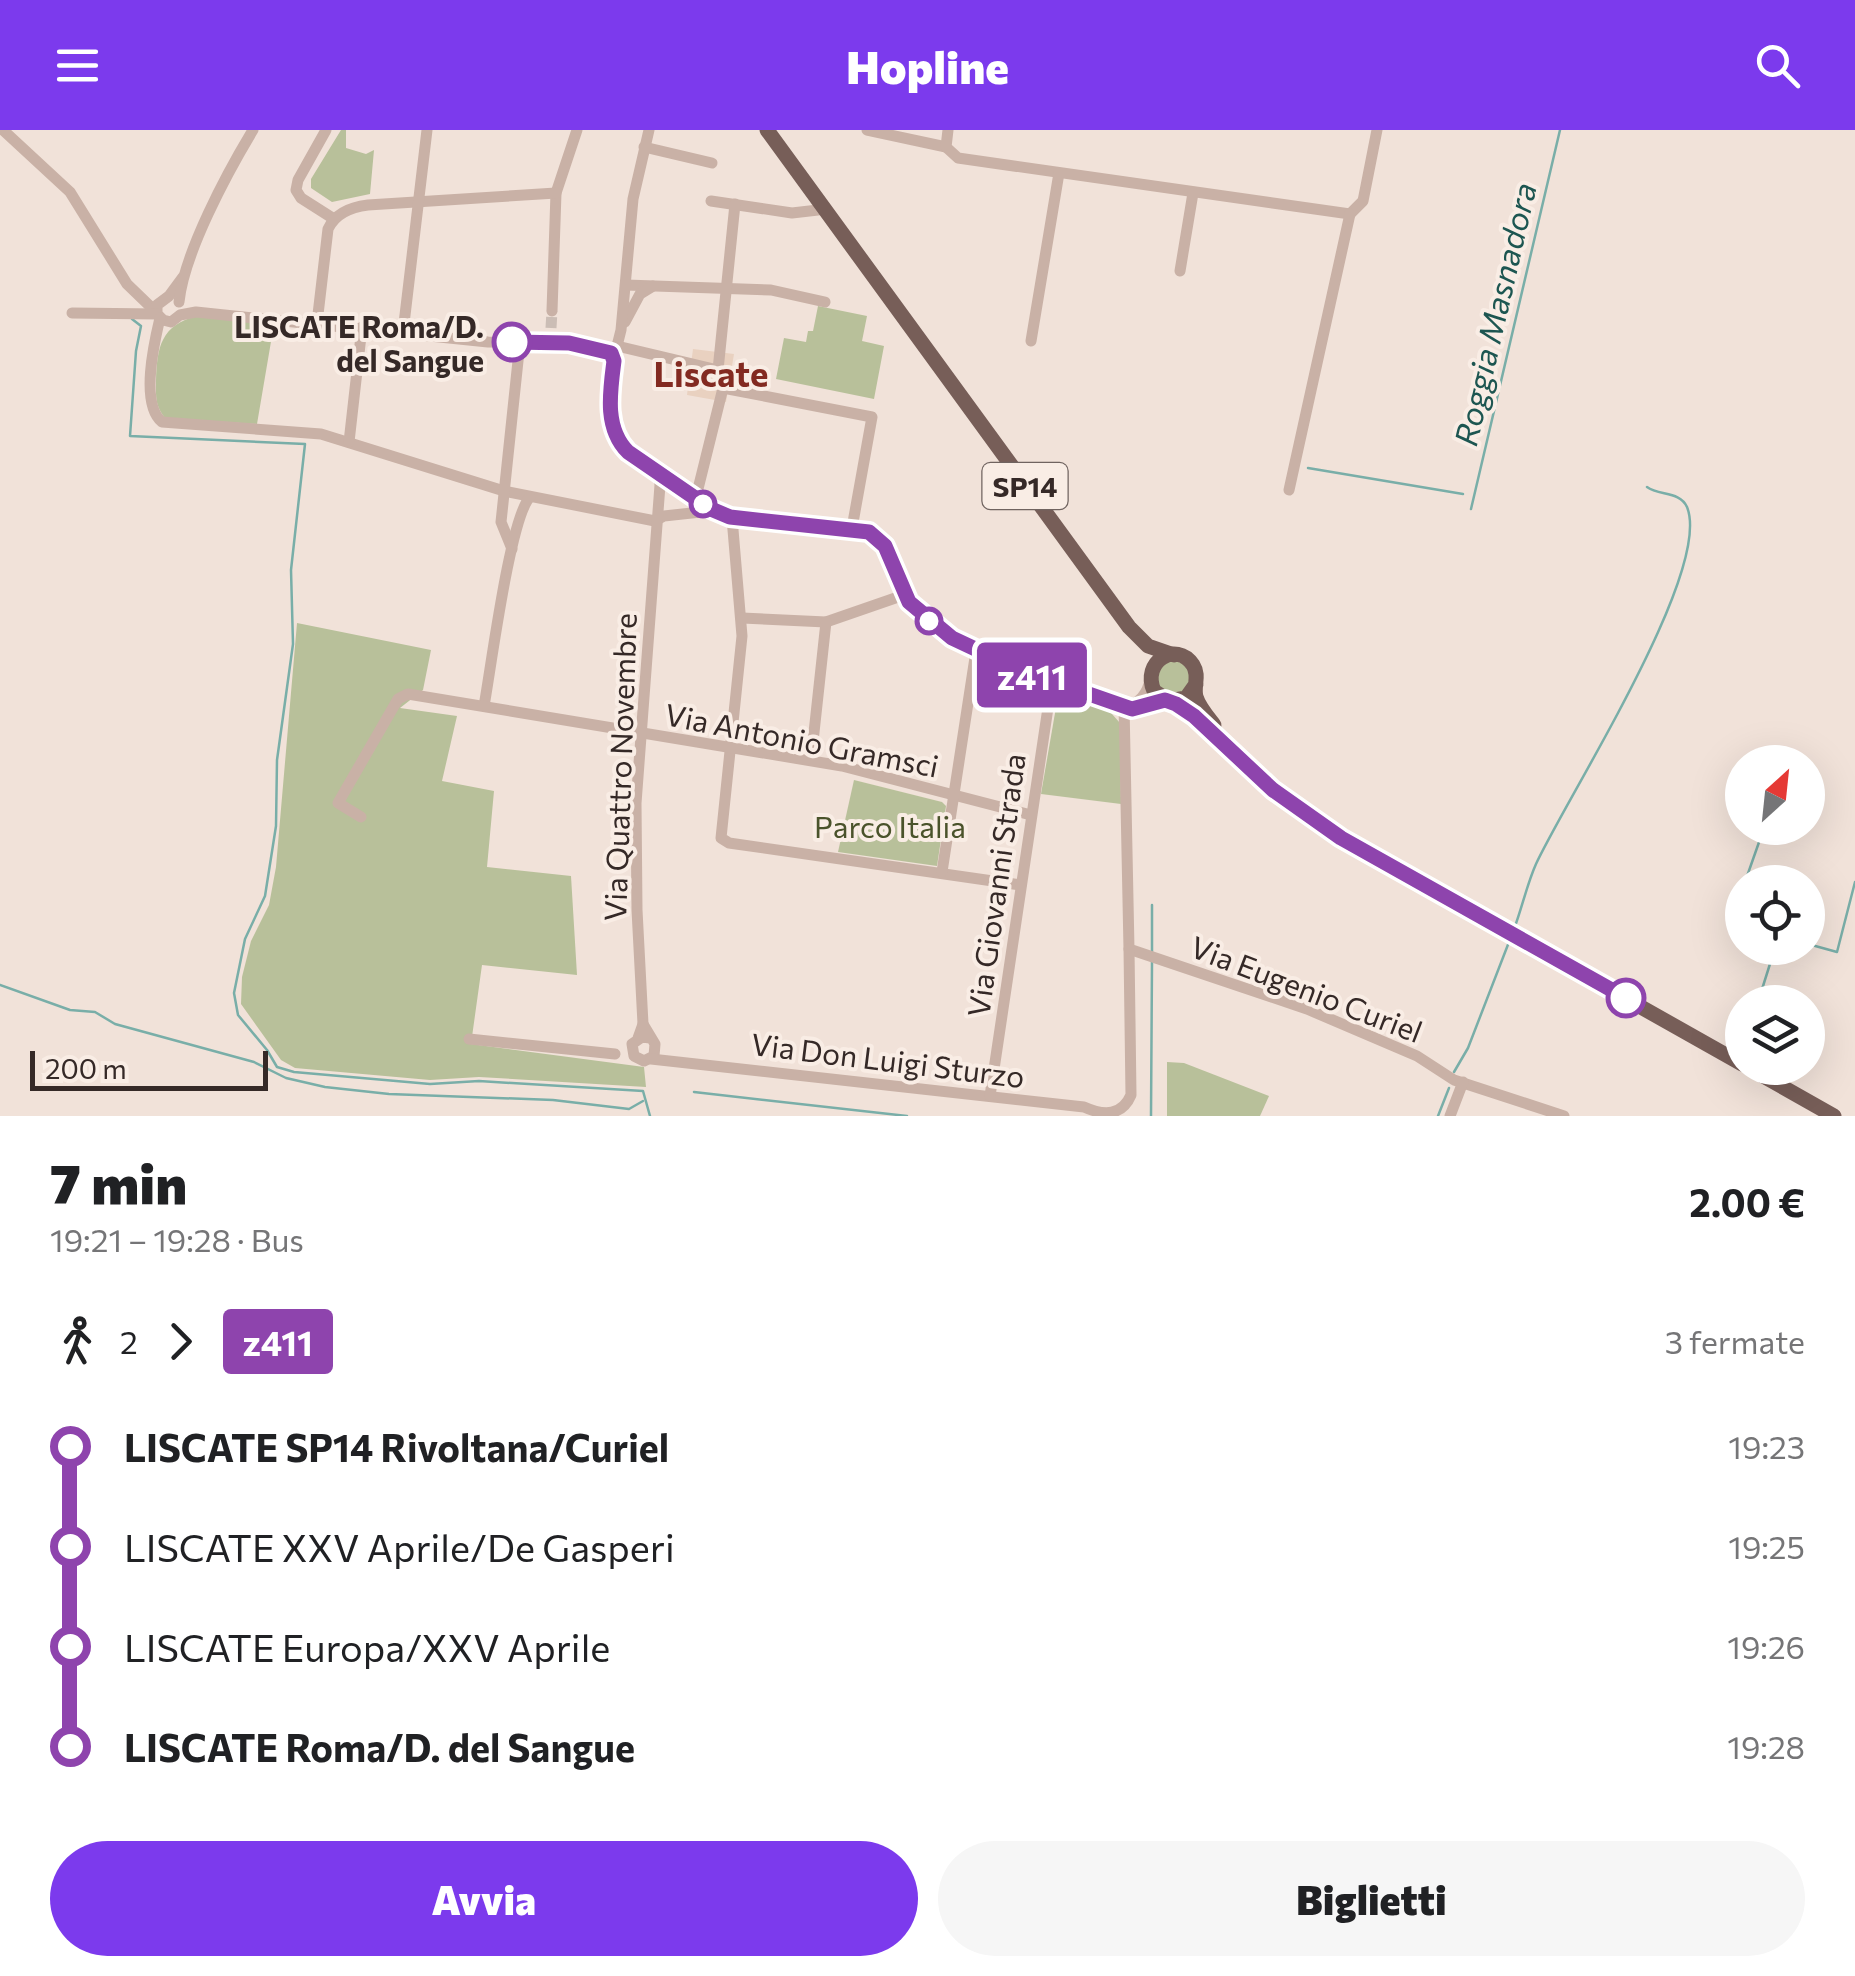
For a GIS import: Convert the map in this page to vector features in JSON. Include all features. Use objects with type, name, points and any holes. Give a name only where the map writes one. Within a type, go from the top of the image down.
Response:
[{"type":"main road","name":"SP14","points":[[759,130],[869,280],[923,345]]},
{"type":"main road","name":"SP14","points":[[768,130],[1129,626],[1152,648],[1191,663],[1200,706],[1243,764]]},
{"type":"main road","name":"SP14","points":[[1129,626],[1154,692],[1194,716],[1286,800],[1341,838],[1725,1054]]},
{"type":"main road","points":[[1150,677],[1160,659],[1174,655]]},
{"type":"main road","points":[[1168,701],[1187,697],[1196,684]]},
{"type":"main road","points":[[1780,1085],[1834,1116]]},
{"type":"street","points":[[3,130],[70,192],[127,284],[139,295],[168,309]]},
{"type":"street","points":[[253,130],[222,189],[156,338],[150,388],[156,417],[172,425],[312,432],[504,492],[655,520],[707,511],[732,518],[869,532],[882,542],[904,595],[933,624],[976,651],[1139,710],[1168,701]]},
{"type":"street","points":[[326,130],[296,190],[301,198],[334,219]]},
{"type":"street","points":[[403,332],[427,130]]},
{"type":"street","points":[[552,311],[556,194],[577,130]]},
{"type":"street","points":[[621,330],[634,199],[649,130]]},
{"type":"street","points":[[867,130],[948,150],[958,158],[1350,214]]},
{"type":"street","points":[[948,130],[948,150]]},
{"type":"street","points":[[1289,490],[1350,214],[1363,201],[1377,130]]},
{"type":"street","points":[[644,147],[712,164]]},
{"type":"street","points":[[1031,341],[1059,173]]},
{"type":"street","points":[[1180,271],[1193,193]]},
{"type":"street","points":[[316,323],[326,234],[334,219],[356,207],[556,194]]},
{"type":"street","points":[[711,202],[795,213],[818,210]]},
{"type":"street","points":[[685,513],[687,492],[724,388],[718,370],[735,204]]},
{"type":"street","points":[[626,285],[776,291],[825,302]]},
{"type":"street","points":[[653,286],[639,295],[614,350],[610,415],[626,450],[718,513]]},
{"type":"street","points":[[72,313],[168,309],[472,341],[552,342],[718,370]]},
{"type":"street","points":[[349,442],[362,328]]},
{"type":"street","points":[[552,328],[552,342]]},
{"type":"street","points":[[512,550],[501,525],[520,342]]},
{"type":"street","points":[[724,388],[872,417],[852,528]]},
{"type":"street","name":"Via Quattro Novembre","points":[[644,1047],[636,857],[640,733],[658,471]]},
{"type":"street","points":[[669,516],[660,511],[658,500],[666,485],[687,492]]},
{"type":"street","points":[[484,706],[512,550],[522,507],[530,496]]},
{"type":"street","points":[[732,518],[742,618],[741,662],[721,838],[729,843],[1021,885]]},
{"type":"street","points":[[742,618],[826,622],[904,595]]},
{"type":"street","points":[[811,760],[826,622]]},
{"type":"street","points":[[942,872],[976,651]]},
{"type":"street","points":[[1124,706],[1142,697],[1150,677]]},
{"type":"street","name":"Via Giovanni Strada","points":[[990,1096],[1052,681]]},
{"type":"street","name":"Via Antonio Gramsci","points":[[361,816],[338,804],[398,698],[412,694],[811,760],[1031,815]]},
{"type":"street","points":[[1124,706],[1129,949]]},
{"type":"street","name":"Via Eugenio Curiel","points":[[1129,949],[1308,1009],[1420,1057],[1452,1078],[1564,1116]]},
{"type":"street","name":"Via Don Luigi Sturzo","points":[[644,1047],[675,1060],[1115,1113],[1128,1104],[1131,1095],[1129,949]]},
{"type":"street","points":[[468,1039],[615,1054],[644,1047]]},
{"type":"street","points":[[1450,1116],[1463,1082]]},
{"type":"green space","points":[[341,130],[346,130],[346,148],[366,154],[374,150],[370,194],[332,202],[311,188],[311,179]]},
{"type":"green space","points":[[818,306],[867,316],[862,341],[884,346],[874,399],[776,379],[784,338],[806,342],[808,331],[813,331]]},
{"type":"green space","points":[[197,316],[274,324],[257,424],[165,418],[159,409],[157,369],[163,339],[176,325]]},
{"type":"green space","points":[[297,623],[431,650],[423,690],[400,708],[457,716],[442,781],[494,791],[487,867],[571,876],[577,975],[482,965],[471,1044],[644,1067],[646,1087],[479,1077],[430,1080],[295,1068],[281,1060],[241,1004],[242,977],[251,941],[269,905],[276,867]]},
{"type":"green space","points":[[1173,661],[1185,666],[1190,678],[1185,690],[1173,695],[1161,690],[1156,678],[1161,666]]},
{"type":"green space","points":[[1059,690],[1103,704],[1120,723],[1121,804],[1041,794]]},
{"type":"green space","name":"Parco Italia","points":[[854,780],[946,806],[937,866],[838,852]]},
{"type":"green space","points":[[1167,1062],[1184,1063],[1269,1096],[1260,1116],[1167,1116]]},
{"type":"shaded area","points":[[693,349],[734,354],[726,402],[687,395]]},
{"type":"waterway","name":"Roggia Masnadora","points":[[1471,509],[1560,130]]},
{"type":"waterway","points":[[132,319],[141,326],[130,436],[305,444],[291,570],[293,644],[277,760],[276,826],[265,896],[245,939],[234,993],[238,1015],[277,1067],[294,1072],[430,1084],[479,1081],[643,1091],[650,1116]]},
{"type":"waterway","points":[[1308,468],[1463,494]]},
{"type":"waterway","points":[[1514,929],[1536,864],[1633,684],[1679,580],[1689,538],[1687,507],[1679,498],[1647,487]]},
{"type":"waterway","points":[[1751,865],[1758,845]]},
{"type":"waterway","points":[[1825,949],[1837,952],[1855,882]]},
{"type":"waterway","name":"Roggia Masnadora","points":[[1152,905],[1152,954]]},
{"type":"waterway","points":[[1454,1072],[1468,1048],[1509,942]]},
{"type":"waterway","name":"Roggia Masnadora","points":[[1151,1116],[1152,962]]},
{"type":"waterway","points":[[1763,985],[1770,965]]},
{"type":"waterway","points":[[0,985],[70,1010],[95,1012],[115,1024],[254,1062],[286,1078],[325,1087],[389,1094],[553,1100],[629,1109],[643,1101]]},
{"type":"waterway","points":[[1438,1116],[1449,1088]]},
{"type":"waterway","points":[[694,1092],[907,1116]]},
{"type":"tunnel","points":[[551,328],[552,311]]},
{"type":"bus line","name":"z411","points":[[512,342],[569,343],[611,353],[614,361],[610,415],[619,441],[628,452],[714,511],[730,517],[869,532],[885,546],[909,602],[952,638],[1020,670],[1132,709],[1141,710],[1165,700],[1176,704],[1273,790],[1341,838],[1626,998]]},
{"type":"place","name":"LISCATE Roma/D. del Sangue","points":[[512,342]]},
{"type":"district","name":"Liscate","points":[[711,372]]}]
